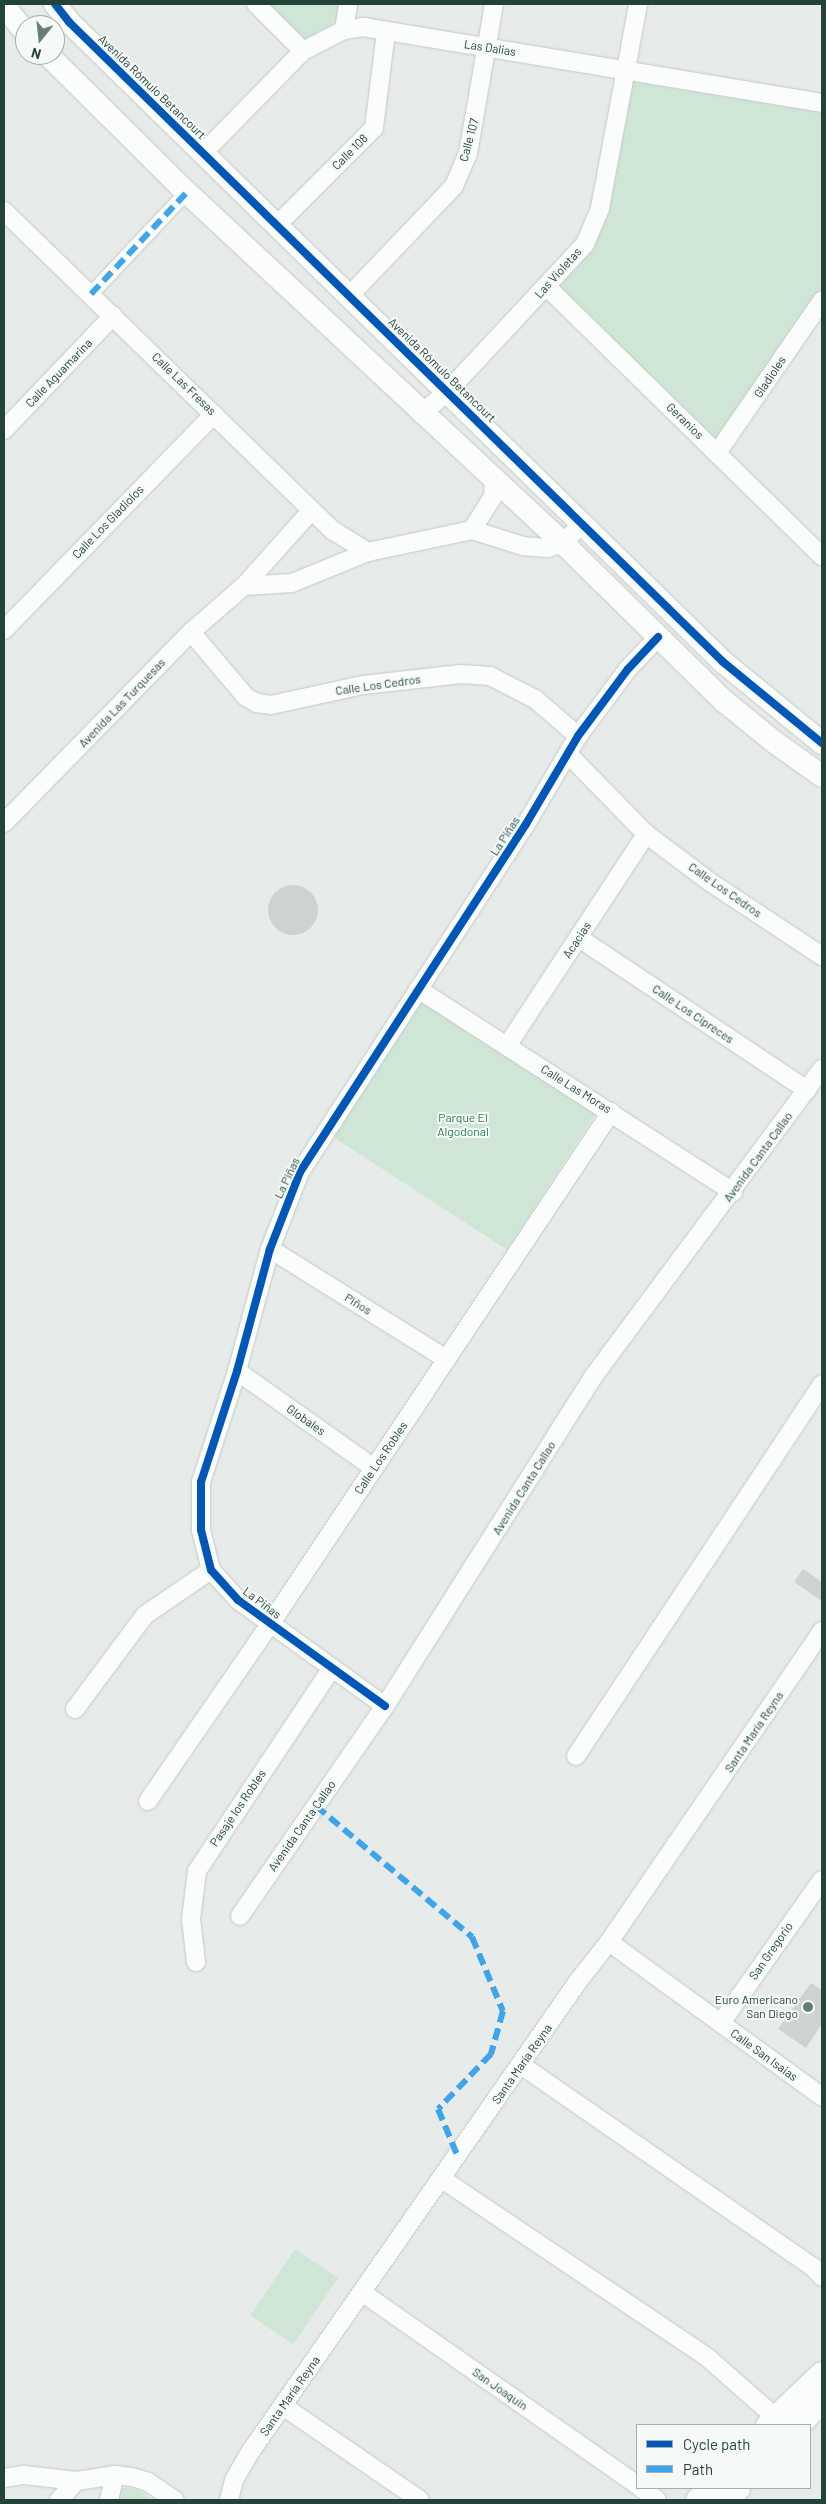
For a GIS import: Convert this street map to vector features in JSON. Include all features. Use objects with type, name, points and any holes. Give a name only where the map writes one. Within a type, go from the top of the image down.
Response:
[{"type":"main road","points":[[780,2422],[822,2374]]},
{"type":"main road","points":[[780,2422],[822,2398]]},
{"type":"main road","points":[[698,2500],[709,2489]]},
{"type":"main road","points":[[725,2500],[736,2489]]},
{"type":"street","name":"Avenida Rómulo Betancourt","points":[[55,4],[69,22],[278,224],[722,662],[822,743]]},
{"type":"street","points":[[256,4],[303,51]]},
{"type":"street","points":[[344,30],[348,4]]},
{"type":"street","name":"Calle 107","points":[[350,295],[454,186],[468,153],[494,4]]},
{"type":"street","name":"Las Violetas","points":[[421,414],[448,391],[547,287],[585,244],[600,208],[628,70],[638,4]]},
{"type":"street","points":[[4,6],[15,20]]},
{"type":"street","name":"Las Dalias","points":[[204,152],[303,51],[344,30],[363,27],[822,103]]},
{"type":"street","name":"Calle 108","points":[[278,224],[374,128],[386,31]]},
{"type":"street","points":[[58,65],[187,192],[421,414],[563,543],[724,701],[773,741],[822,776]]},
{"type":"street","points":[[91,294],[187,192]]},
{"type":"street","name":"Calle Las Fresas","points":[[7,220],[91,294],[311,511],[346,542],[368,552]]},
{"type":"street","name":"Geranios","points":[[547,287],[822,554]]},
{"type":"street","name":"Gladioles","points":[[718,453],[822,301]]},
{"type":"street","name":"Calle Aguamarina","points":[[4,430],[113,316]]},
{"type":"street","name":"Calle Los Gladiolos","points":[[4,630],[214,414]]},
{"type":"street","points":[[472,530],[493,497],[494,480]]},
{"type":"street","name":"Avenida Las Turquesas","points":[[4,823],[191,632],[244,586],[311,511]]},
{"type":"street","points":[[244,586],[292,583],[368,552],[472,530],[523,546],[548,548],[563,543],[582,524]]},
{"type":"street","name":"Calle Los Cedros","points":[[191,632],[246,697],[257,703],[271,705],[362,685],[461,674],[490,676],[535,700],[578,736]]},
{"type":"street","name":"La Piñas","points":[[385,1706],[331,1669],[238,1600],[211,1570],[201,1530],[201,1482],[237,1371],[270,1249],[300,1172],[569,755],[578,736],[628,669],[658,637]]},
{"type":"street","name":"Calle Los Cedros","points":[[569,755],[646,834],[710,882],[822,956]]},
{"type":"street","name":"Acacias","points":[[507,1046],[646,834]]},
{"type":"street","name":"Calle Los Cipreces","points":[[579,938],[807,1090]]},
{"type":"street","name":"Calle Las Moras","points":[[418,989],[733,1192]]},
{"type":"street","name":"Avenida Canta Callao","points":[[240,1916],[385,1706],[593,1377],[733,1192],[822,1069]]},
{"type":"street","name":"Calle Los Robles","points":[[148,1801],[271,1623],[611,1112]]},
{"type":"street","name":"Piños","points":[[270,1249],[446,1359]]},
{"type":"street","name":"Globales","points":[[237,1371],[374,1468]]},
{"type":"street","points":[[576,1756],[822,1384]]},
{"type":"street","points":[[75,1709],[144,1615],[211,1570]]},
{"type":"street","name":"Santa María Reyna","points":[[229,2500],[234,2480],[283,2406],[609,1942],[822,1631]]},
{"type":"street","name":"Pasaje los Robles","points":[[196,1962],[192,1919],[197,1871],[331,1669]]},
{"type":"street","name":"San Gregorio","points":[[721,2023],[822,1880]]},
{"type":"street","name":"Calle San Isaias","points":[[609,1942],[822,2098]]},
{"type":"street","points":[[521,2065],[813,2267],[822,2277]]},
{"type":"street","points":[[442,2179],[708,2358],[780,2422]]},
{"type":"street","name":"San Joaquin","points":[[364,2292],[636,2484]]},
{"type":"street","points":[[283,2406],[420,2500]]},
{"type":"street","points":[[109,2500],[116,2474]]},
{"type":"street","points":[[4,2478],[24,2475],[77,2481],[116,2474],[148,2482],[175,2500]]},
{"type":"street","points":[[59,2500],[77,2481]]},
{"type":"street","points":[[642,2489],[657,2500]]},
{"type":"green space","points":[[269,4],[340,4],[337,21],[304,40]]},
{"type":"green space","points":[[630,81],[822,113],[822,288],[717,441],[559,287],[594,245],[609,210]]},
{"type":"green space","name":"Parque El Algodonal","points":[[420,999],[596,1113],[507,1250],[331,1136]]},
{"type":"green space","points":[[295,2249],[338,2278],[293,2344],[250,2315]]},
{"type":"green space","points":[[119,2487],[137,2489],[152,2500],[116,2500]]},
{"type":"building","points":[[293,885],[307,889],[314,896],[318,910],[314,924],[307,931],[293,935],[279,931],[272,924],[268,910],[272,896],[279,889]]},
{"type":"building","points":[[803,1569],[822,1582],[822,1601],[794,1582]]},
{"type":"building","name":"Euro Americano San Diego","points":[[811,1983],[822,1990],[822,2024],[806,2048],[778,2029]]},
{"type":"marked path","points":[[91,294],[187,192]]},
{"type":"marked path","points":[[316,1806],[472,1937],[503,2011],[491,2054],[438,2109],[458,2157]]},
{"type":"cycle path","points":[[55,4],[69,22],[723,662],[822,743]]},
{"type":"cycle path","points":[[385,1706],[238,1600],[211,1570],[201,1530],[201,1482],[237,1371],[270,1249],[300,1172],[526,824],[578,736],[628,669],[658,637]]},
{"type":"place","name":"Euro Americano San Diego","points":[[808,2007]]}]
